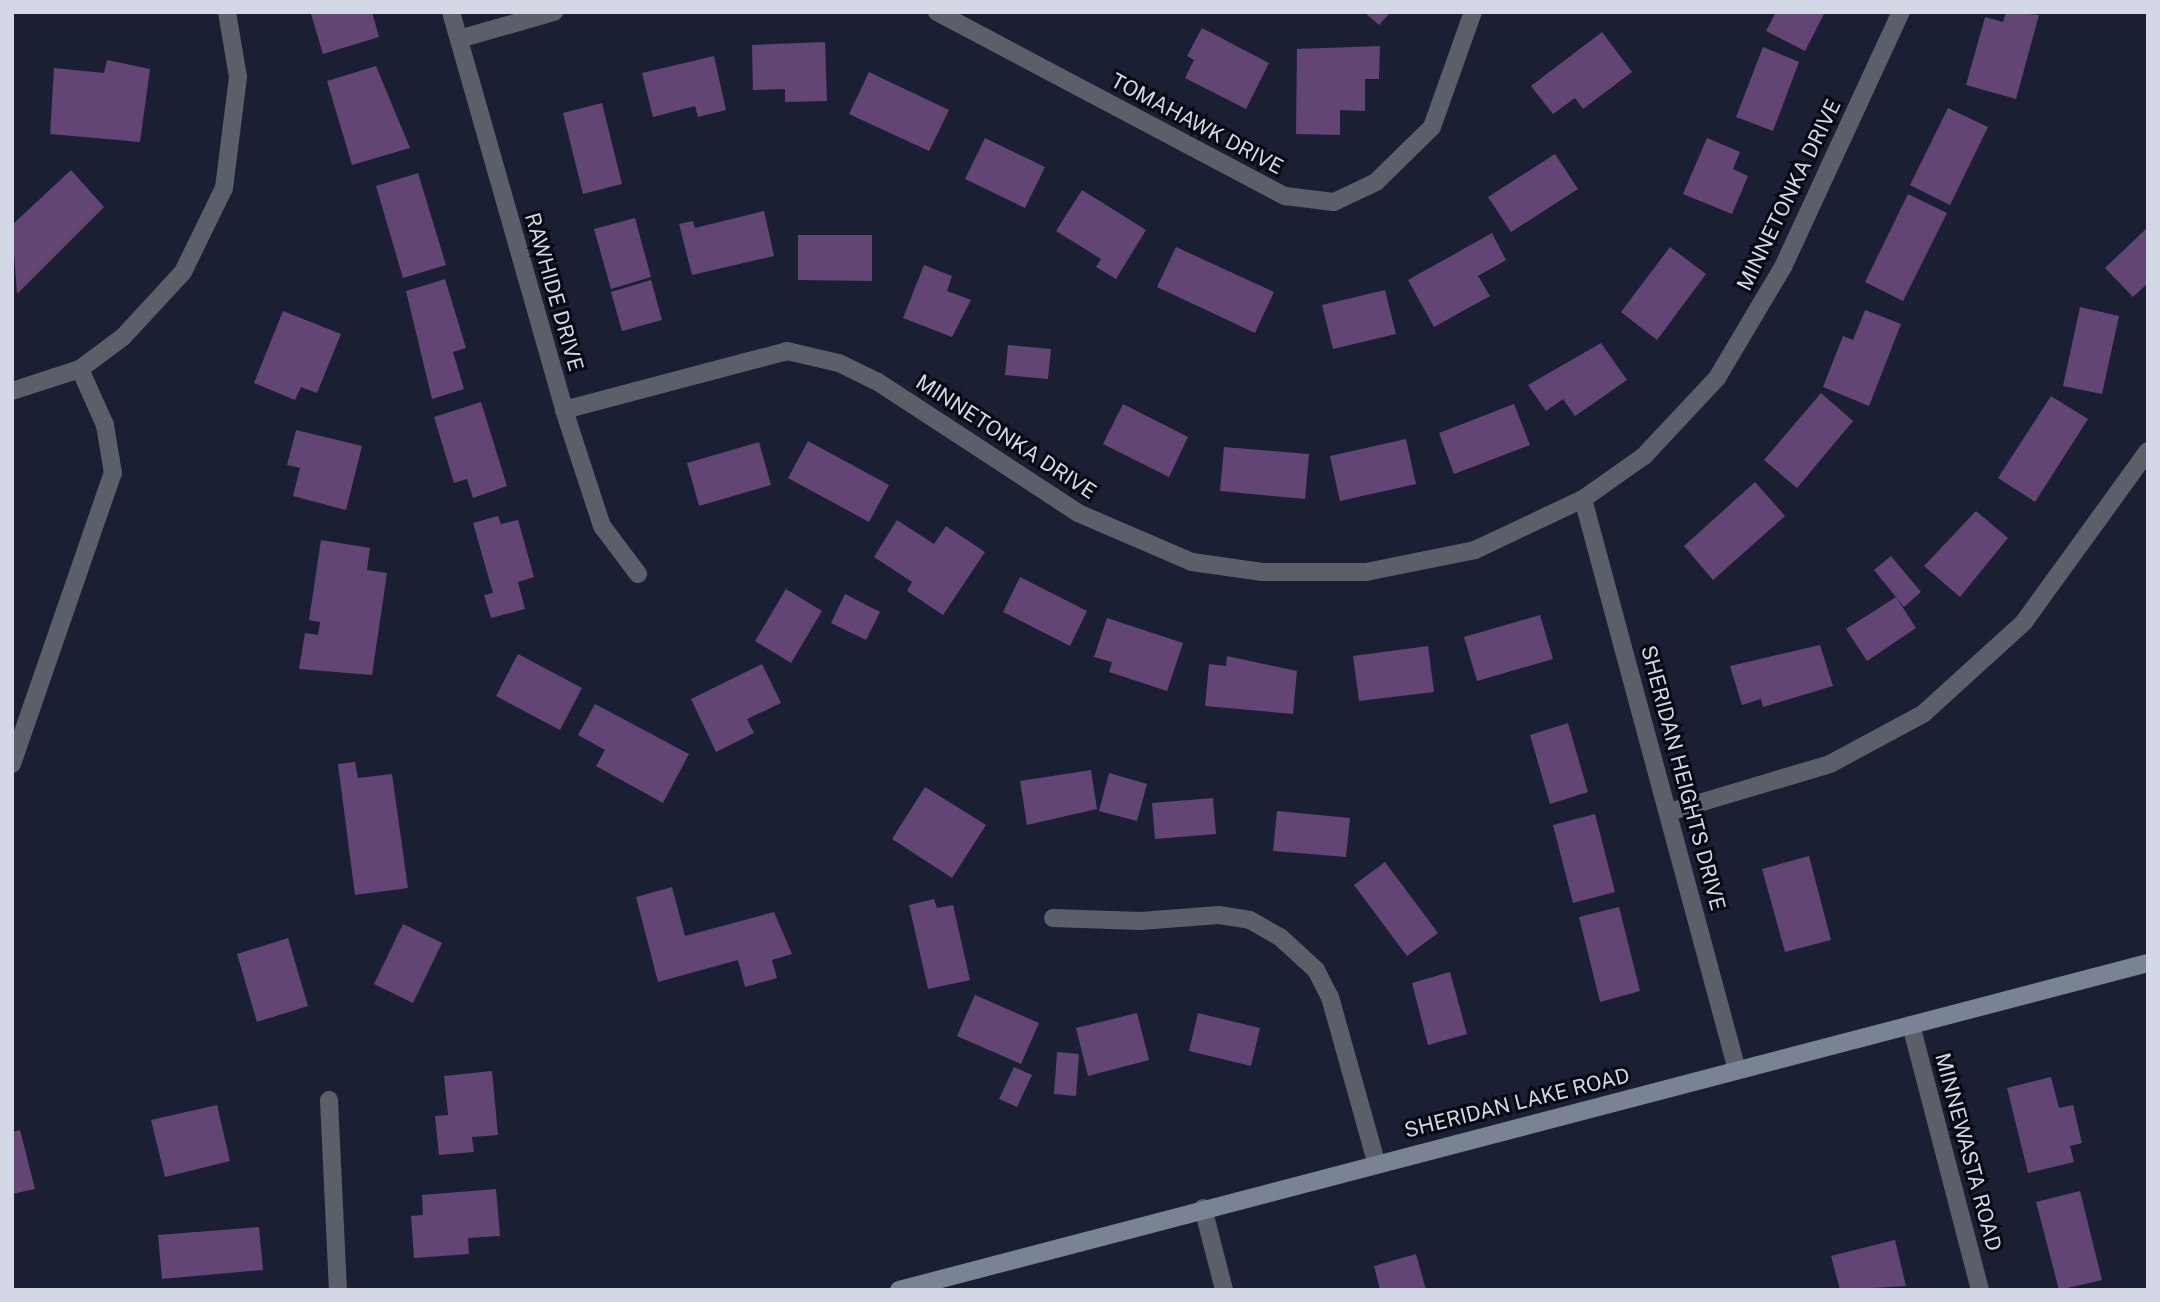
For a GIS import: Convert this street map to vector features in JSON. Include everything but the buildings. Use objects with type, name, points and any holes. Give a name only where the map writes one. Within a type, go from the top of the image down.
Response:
[{"type":"main road","name":"SHERIDAN LAKE ROAD","points":[[899,1290],[1376,1162],[2148,964]]},
{"type":"street","points":[[12,391],[80,369],[123,337],[183,272],[224,188],[238,77],[228,12]]},
{"type":"street","name":"RAWHIDE DRIVE","points":[[451,12],[564,410],[603,526],[638,574]]},
{"type":"street","points":[[458,39],[554,12]]},
{"type":"street","name":"TOMAHAWK DRIVE","points":[[937,12],[1284,196],[1334,202],[1376,182],[1432,127],[1473,12]]},
{"type":"street","name":"MINNETONKA DRIVE","points":[[564,410],[787,351],[839,363],[1078,513],[1192,562],[1262,572],[1366,572],[1475,550],[1583,499],[1644,456],[1717,378],[1783,267],[1901,12]]},
{"type":"street","points":[[12,764],[113,473],[105,425],[80,369]]},
{"type":"street","points":[[1669,812],[1830,764],[1923,714],[2024,622],[2148,451]]},
{"type":"street","name":"SHERIDAN HEIGHTS DRIVE","points":[[1583,499],[1737,1070]]},
{"type":"street","points":[[1053,918],[1233,916],[1287,943],[1316,970],[1330,997],[1376,1162]]},
{"type":"street","name":"MINNEWASTA ROAD","points":[[1911,1025],[1980,1290]]},
{"type":"street","points":[[329,1100],[338,1290]]},
{"type":"street","points":[[1203,1208],[1224,1290]]}]
